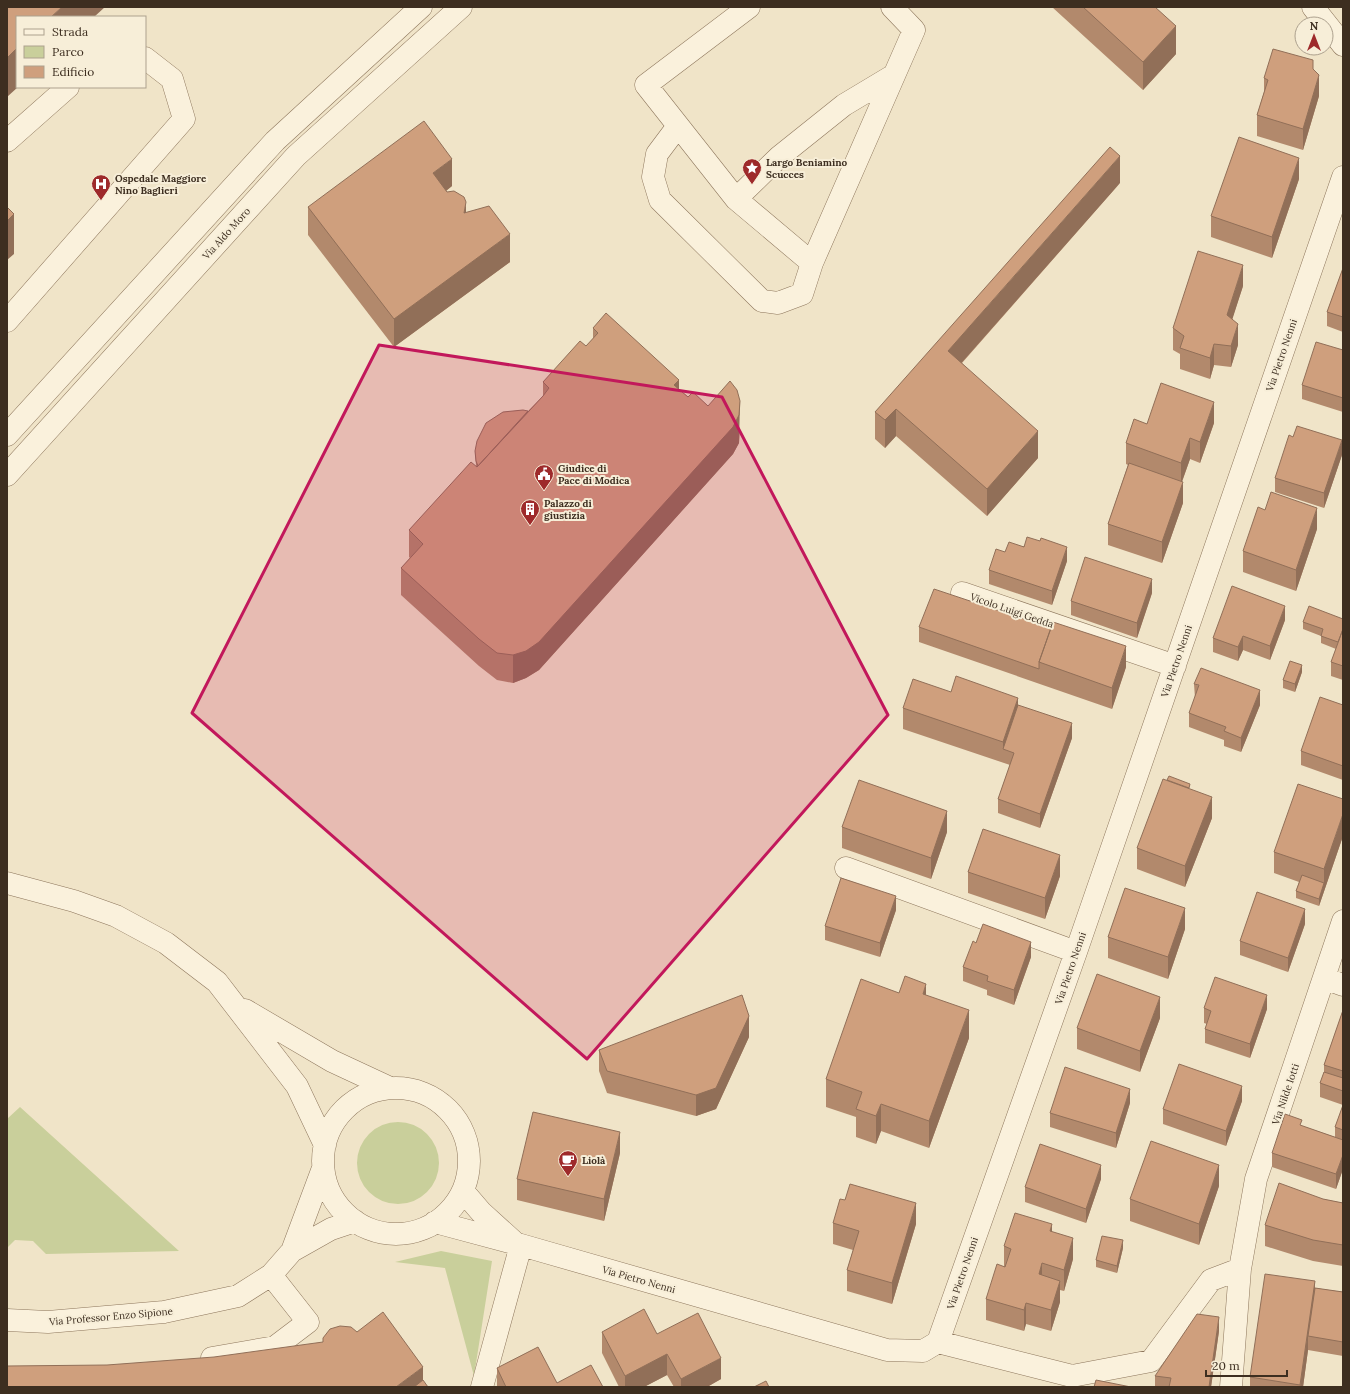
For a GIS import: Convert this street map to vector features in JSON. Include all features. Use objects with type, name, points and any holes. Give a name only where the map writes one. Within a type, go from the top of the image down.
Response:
[{"type":"street","points":[[7,435],[274,141],[420,7]]},
{"type":"street","name":"Via Aldo Moro","points":[[7,475],[296,156],[461,7]]},
{"type":"street","points":[[749,7],[646,85],[736,199],[812,263]]},
{"type":"street","points":[[678,126],[657,154],[653,177],[660,200],[762,301],[778,303],[802,294],[812,263],[914,30],[892,7]]},
{"type":"street","points":[[1313,7],[1343,45]]},
{"type":"street","points":[[7,321],[184,119],[172,79],[146,59]]},
{"type":"street","points":[[736,199],[779,157],[838,110],[894,75]]},
{"type":"street","points":[[7,141],[67,88]]},
{"type":"street","name":"Via Pietro Nenni","points":[[435,1222],[518,1244],[887,1350],[923,1351],[938,1342],[1076,952],[1343,177]]},
{"type":"street","name":"Vicolo Luigi Gedda","points":[[962,593],[1174,666]]},
{"type":"street","points":[[846,868],[1076,952]]},
{"type":"street","points":[[7,883],[74,901],[116,916],[166,943],[217,982],[236,1004],[297,1086],[324,1145]]},
{"type":"street","name":"Via Nilde Iotti","points":[[1231,1387],[1240,1269],[1256,1179],[1334,982],[1343,921]]},
{"type":"street","points":[[236,1004],[332,1061],[390,1088]]},
{"type":"street","points":[[390,1088],[412,1089],[432,1097],[449,1110],[462,1128],[468,1148],[469,1170],[463,1191],[451,1209],[435,1222],[409,1233],[381,1232],[355,1221],[339,1207],[328,1188],[323,1168],[324,1145],[333,1124],[348,1106],[368,1094],[390,1088]]},
{"type":"street","points":[[292,1251],[323,1168]]},
{"type":"street","points":[[463,1191],[481,1212],[518,1244],[482,1387]]},
{"type":"street","points":[[292,1251],[331,1229],[355,1221]]},
{"type":"street","name":"Via Professor Enzo Sipione","points":[[7,1320],[48,1322],[164,1312],[238,1296],[271,1275],[292,1251]]},
{"type":"street","points":[[938,1342],[1072,1376],[1151,1361],[1212,1280],[1240,1269]]},
{"type":"street","points":[[197,1360],[275,1347],[308,1322],[271,1275]]},
{"type":"highlighted area","points":[[379,345],[722,397],[888,715],[587,1059],[192,713]]},
{"type":"green space","points":[[20,1107],[179,1251],[46,1254],[33,1241],[15,1240],[7,1248],[7,1119]]},
{"type":"green space","points":[[390,1122],[406,1122],[421,1129],[432,1140],[439,1155],[439,1171],[436,1179],[427,1192],[414,1201],[406,1204],[390,1204],[375,1197],[364,1186],[357,1171],[357,1155],[364,1140],[375,1129]]},
{"type":"green space","points":[[441,1251],[492,1261],[474,1376],[445,1268],[395,1262]]},
{"type":"building","points":[[7,7],[62,7],[52,16],[16,16],[16,49],[7,58]]},
{"type":"building","points":[[1083,7],[1155,7],[1176,26],[1143,62]]},
{"type":"building","points":[[1273,49],[1313,60],[1313,69],[1319,75],[1303,129],[1257,115],[1268,80],[1264,78]]},
{"type":"building","points":[[424,121],[452,159],[433,173],[447,192],[454,191],[464,197],[466,202],[464,213],[489,206],[510,234],[394,319],[308,207]]},
{"type":"building","points":[[1239,137],[1299,158],[1272,237],[1211,216]]},
{"type":"building","points":[[1110,147],[1120,156],[948,351],[1038,431],[987,489],[896,409],[885,420],[875,412]]},
{"type":"building","points":[[7,207],[14,214],[7,221]]},
{"type":"building","points":[[1198,251],[1243,265],[1227,315],[1238,324],[1231,346],[1214,344],[1210,358],[1180,348],[1184,336],[1173,328]]},
{"type":"building","points":[[1343,268],[1343,317],[1327,312]]},
{"type":"building","name":"Palazzo di giustizia","points":[[606,313],[679,380],[674,385],[688,397],[693,392],[708,406],[730,381],[737,390],[740,401],[739,415],[733,427],[539,642],[526,651],[513,655],[497,653],[479,639],[401,568],[423,544],[409,530],[471,462],[477,467],[543,396],[549,388],[543,382],[580,341],[586,346],[598,333],[593,328]]},
{"type":"building","points":[[1316,342],[1343,350],[1343,398],[1302,385]]},
{"type":"building","points":[[1161,383],[1214,402],[1200,442],[1190,438],[1181,463],[1126,443],[1134,419],[1147,424]]},
{"type":"building","points":[[528,411],[478,466],[475,451],[477,441],[486,423],[503,412]]},
{"type":"building","points":[[1297,426],[1342,440],[1324,493],[1275,478],[1289,435],[1293,437]]},
{"type":"building","points":[[1129,463],[1183,482],[1162,542],[1108,524]]},
{"type":"building","points":[[1271,492],[1317,508],[1296,570],[1243,551],[1258,507],[1265,510]]},
{"type":"building","points":[[1027,537],[1040,541],[1041,538],[1067,547],[1052,591],[989,570],[996,549],[1005,552],[1009,542],[1024,547]]},
{"type":"building","points":[[1085,557],[1152,579],[1137,623],[1071,601]]},
{"type":"building","points":[[1232,586],[1285,606],[1270,646],[1243,636],[1238,647],[1213,638]]},
{"type":"building","points":[[934,589],[1051,628],[1039,662],[1039,669],[919,627]]},
{"type":"building","points":[[1309,606],[1343,619],[1343,629],[1338,642],[1321,636],[1323,629],[1303,622]]},
{"type":"building","points":[[1053,622],[1126,646],[1112,688],[1039,662]]},
{"type":"building","points":[[1343,629],[1343,666],[1331,662]]},
{"type":"building","points":[[1290,661],[1302,665],[1295,684],[1283,680]]},
{"type":"building","points":[[1201,668],[1260,690],[1241,738],[1224,731],[1226,727],[1189,713],[1199,685],[1194,684]]},
{"type":"building","points":[[956,676],[1018,698],[1003,742],[903,708],[913,679],[951,692]]},
{"type":"building","points":[[1320,697],[1343,705],[1343,766],[1301,751]]},
{"type":"building","points":[[1018,705],[1072,723],[1040,814],[998,799],[1014,753],[1003,749]]},
{"type":"building","points":[[1169,776],[1190,784],[1189,788],[1167,780]]},
{"type":"building","points":[[1163,779],[1212,797],[1185,866],[1137,848]]},
{"type":"building","points":[[859,780],[947,811],[931,858],[842,827]]},
{"type":"building","points":[[1298,784],[1343,799],[1343,814],[1324,869],[1274,852]]},
{"type":"building","points":[[983,829],[1060,855],[1045,898],[968,872]]},
{"type":"building","points":[[1302,875],[1324,883],[1319,899],[1296,891]]},
{"type":"building","points":[[841,878],[896,896],[880,943],[825,926]]},
{"type":"building","points":[[1125,888],[1185,908],[1168,957],[1108,937]]},
{"type":"building","points":[[1257,892],[1305,909],[1288,958],[1240,941]]},
{"type":"building","points":[[983,924],[1031,942],[1014,990],[987,981],[988,976],[963,967],[973,941],[976,943]]},
{"type":"building","points":[[1097,974],[1160,997],[1140,1051],[1077,1028]]},
{"type":"building","points":[[905,976],[926,984],[923,994],[969,1010],[929,1121],[881,1104],[876,1116],[856,1109],[862,1092],[826,1079],[861,979],[899,993]]},
{"type":"building","points":[[1215,977],[1267,995],[1250,1044],[1205,1029],[1211,1011],[1204,1008]]},
{"type":"building","points":[[742,995],[749,1016],[716,1088],[696,1095],[607,1071],[599,1050]]},
{"type":"building","points":[[1343,1010],[1343,1071],[1324,1065]]},
{"type":"building","points":[[1179,1064],[1242,1086],[1226,1131],[1163,1109]]},
{"type":"building","points":[[1065,1067],[1130,1089],[1116,1133],[1050,1113]]},
{"type":"building","points":[[1324,1072],[1343,1078],[1343,1091],[1320,1083]]},
{"type":"building","points":[[1343,1105],[1343,1130],[1335,1127]]},
{"type":"building","name":"Liolà","points":[[533,1112],[620,1132],[604,1199],[517,1179]]},
{"type":"building","points":[[1285,1114],[1302,1120],[1300,1125],[1343,1140],[1343,1155],[1336,1174],[1272,1153]]},
{"type":"building","points":[[1151,1141],[1219,1165],[1199,1224],[1130,1199]]},
{"type":"building","points":[[1040,1144],[1101,1165],[1086,1209],[1025,1187]]},
{"type":"building","points":[[1279,1183],[1323,1199],[1343,1203],[1343,1245],[1313,1240],[1265,1225]]},
{"type":"building","points":[[850,1184],[916,1203],[892,1283],[847,1270],[859,1231],[833,1223],[840,1199],[845,1200]]},
{"type":"building","points":[[1015,1213],[1052,1224],[1050,1231],[1073,1238],[1064,1270],[1042,1263],[1039,1274],[1060,1281],[1051,1310],[1026,1303],[1024,1310],[986,1299],[997,1264],[1005,1267],[1011,1249],[1004,1246]]},
{"type":"building","points":[[1102,1236],[1123,1240],[1117,1266],[1096,1260]]},
{"type":"building","points":[[1265,1274],[1315,1281],[1300,1385],[1250,1377]]},
{"type":"building","points":[[1315,1288],[1343,1292],[1343,1342],[1308,1336]]},
{"type":"building","points":[[644,1309],[657,1334],[698,1313],[721,1358],[681,1379],[667,1354],[625,1376],[602,1332]]},
{"type":"building","points":[[383,1312],[423,1367],[396,1387],[7,1387],[7,1366],[107,1365],[214,1357],[323,1342],[323,1338],[330,1329],[340,1326],[351,1327],[357,1332]]},
{"type":"building","points":[[1197,1314],[1219,1317],[1209,1387],[1169,1387],[1171,1378],[1155,1376]]},
{"type":"building","points":[[538,1347],[557,1383],[591,1365],[603,1387],[506,1387],[497,1368]]},
{"type":"building","points":[[423,1380],[428,1387],[414,1387]]},
{"type":"building","points":[[1096,1380],[1131,1387],[1094,1387]]},
{"type":"building","points":[[766,1381],[769,1387],[754,1387]]},
{"type":"place","name":"Largo Beniamino Scucces","points":[[752,185]]},
{"type":"place","name":"Ospedale Maggiore Nino Baglieri","points":[[101,201]]},
{"type":"place","name":"Giudice di Pace di Modica","points":[[544,491]]},
{"type":"place","name":"Palazzo di giustizia","points":[[530,526]]},
{"type":"place","name":"Liolà","points":[[568,1177]]}]
